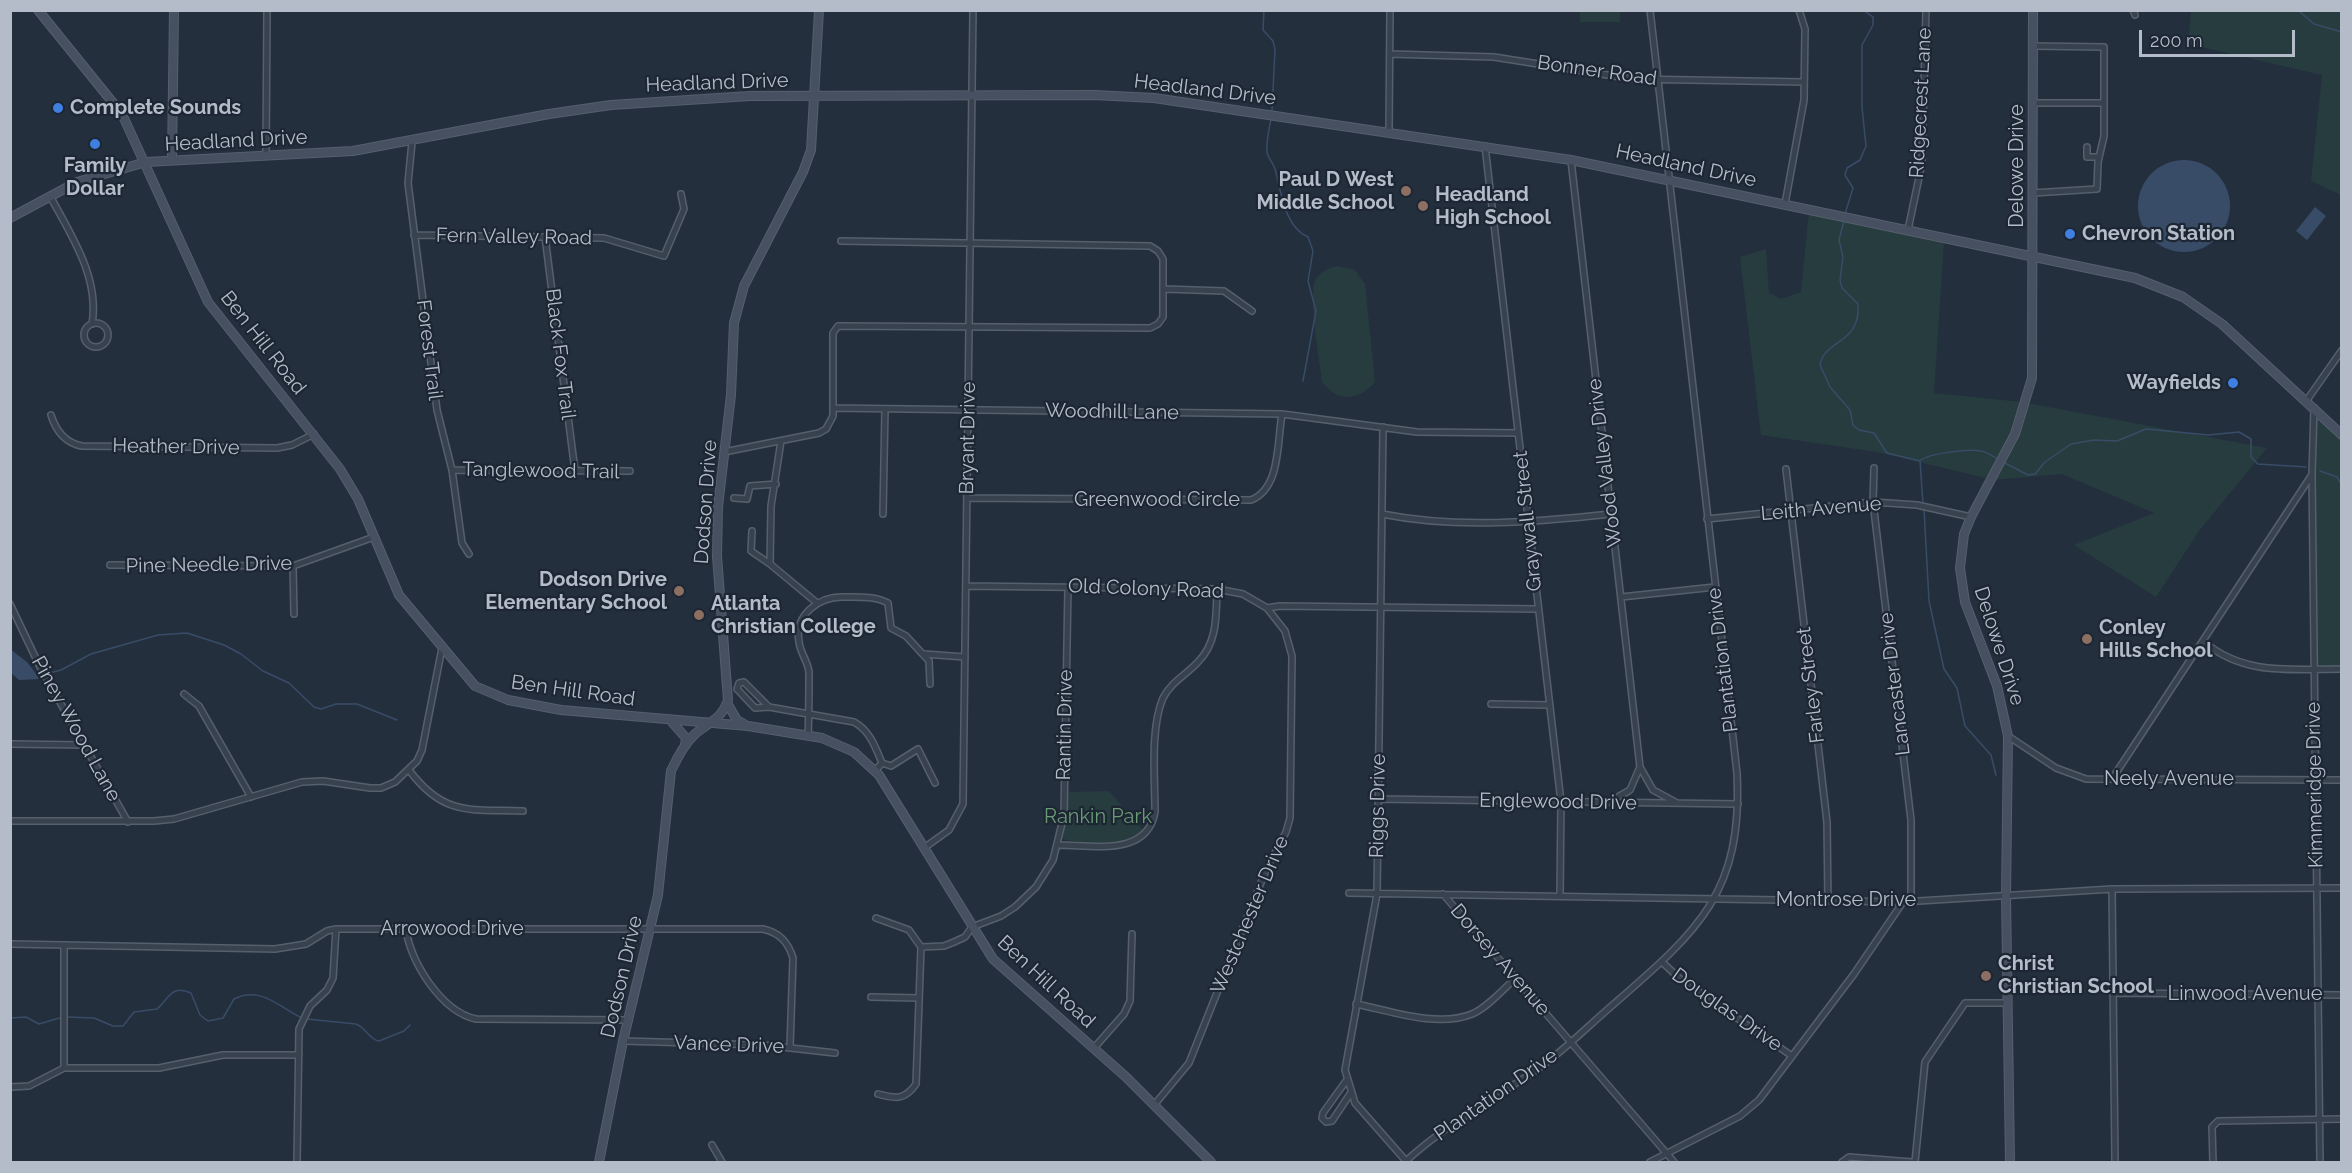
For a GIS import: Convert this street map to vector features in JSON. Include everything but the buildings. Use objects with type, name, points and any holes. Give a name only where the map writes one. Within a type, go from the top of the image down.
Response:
[{"type":"street","name":"Ben Hill Road","points":[[38,10],[109,96],[134,135],[208,302],[314,434],[350,483],[399,595],[476,686],[508,700],[598,714],[748,726],[808,736],[839,744],[854,752],[875,771],[993,959],[1155,1104],[1211,1162]]},
{"type":"street","points":[[172,160],[174,10]]},
{"type":"street","points":[[266,156],[267,10]]},
{"type":"street","name":"Dodson Drive","points":[[599,1162],[663,866],[671,771],[685,746],[723,713],[727,703],[717,556],[718,507],[737,305],[807,162],[813,138],[819,10]]},
{"type":"street","name":"Bryant Drive","points":[[924,848],[949,830],[963,804],[973,10]]},
{"type":"street","points":[[1389,132],[1390,10]]},
{"type":"street","name":"Plantation Drive","points":[[1406,1162],[1439,1134],[1539,1068],[1662,962],[1692,933],[1715,899],[1733,852],[1738,804],[1650,10]]},
{"type":"street","points":[[1785,204],[1802,114],[1805,29],[1799,10]]},
{"type":"street","name":"Ridgecrest Lane","points":[[1908,230],[1922,163],[1926,10]]},
{"type":"street","name":"Delowe Drive","points":[[2010,1162],[2006,896],[2008,736],[1997,686],[1970,619],[1961,584],[1961,550],[1971,517],[2015,434],[2028,396],[2033,359],[2033,10]]},
{"type":"street","points":[[2033,46],[2104,47],[2103,147],[2098,162]]},
{"type":"street","name":"Bonner Road","points":[[1390,54],[1494,57],[1610,77],[1804,82]]},
{"type":"street","name":"Headland Drive","points":[[10,218],[77,182],[146,162],[353,151],[412,142],[549,114],[611,105],[707,98],[815,96],[1094,95],[1154,98],[1570,160],[2135,278],[2183,297],[2222,324],[2307,400],[2342,435]]},
{"type":"street","points":[[2033,103],[2104,103]]},
{"type":"street","name":"Forest Trail","points":[[412,142],[408,183],[437,410],[452,470],[462,543],[469,554]]},
{"type":"street","name":"Graywall Street","points":[[1485,146],[1561,802],[1560,896]]},
{"type":"street","points":[[2033,193],[2097,189],[2098,157],[2087,157],[2087,147]]},
{"type":"street","name":"Wood Valley Drive","points":[[1570,160],[1640,767],[1653,790],[1677,803]]},
{"type":"street","name":"Fern Valley Road","points":[[414,235],[604,238],[664,256],[684,209],[681,194]]},
{"type":"street","points":[[50,196],[68,229],[92,287],[94,310],[92,324],[85,330],[85,339],[92,346],[101,346],[107,339],[107,330],[101,324],[92,324]]},
{"type":"street","name":"Black Fox Trail","points":[[545,237],[575,471]]},
{"type":"street","points":[[724,452],[819,434],[826,429],[833,417],[834,333],[838,326],[1150,328],[1158,324],[1163,317],[1163,259],[1158,251],[1150,246],[841,241]]},
{"type":"street","points":[[1164,289],[1224,291],[1252,311]]},
{"type":"street","points":[[2307,400],[2342,350]]},
{"type":"street","name":"Kimmeridge Drive","points":[[2314,407],[2312,474],[2319,1162]]},
{"type":"street","name":"Woodhill Lane","points":[[833,408],[1282,414],[1417,432],[1518,433]]},
{"type":"street","points":[[884,514],[885,409]]},
{"type":"street","name":"Greenwood Circle","points":[[967,498],[1251,500],[1263,493],[1271,481],[1282,414]]},
{"type":"street","name":"Heather Drive","points":[[51,415],[60,434],[69,442],[82,446],[277,448],[292,445],[314,434]]},
{"type":"street","name":"Riggs Drive","points":[[1383,427],[1377,894],[1345,1058],[1346,1081],[1350,1094],[1361,1112],[1406,1162]]},
{"type":"street","points":[[770,564],[771,506],[781,441]]},
{"type":"street","name":"Lancaster Drive","points":[[1874,468],[1874,502],[1911,820],[1911,902]]},
{"type":"street","name":"Farley Street","points":[[1786,469],[1827,822],[1828,901]]},
{"type":"street","name":"Tanglewood Trail","points":[[452,470],[630,471]]},
{"type":"street","points":[[2112,779],[2312,474]]},
{"type":"street","points":[[734,498],[747,500],[750,486],[776,484]]},
{"type":"street","name":"Leith Avenue","points":[[1707,519],[1874,502],[1917,505],[1971,517]]},
{"type":"street","points":[[1382,514],[1420,520],[1528,522],[1611,514]]},
{"type":"street","points":[[752,531],[751,551],[817,603]]},
{"type":"street","name":"Pine Needle Drive","points":[[111,566],[293,566],[374,537]]},
{"type":"street","points":[[293,566],[294,614]]},
{"type":"street","name":"Old Colony Road","points":[[966,586],[1217,589],[1243,594],[1267,608]]},
{"type":"street","points":[[1620,597],[1715,586]]},
{"type":"street","name":"Rantin Drive","points":[[921,947],[944,946],[965,937],[972,927],[1001,916],[1024,900],[1046,873],[1059,845],[1064,815],[1068,587]]},
{"type":"street","points":[[1059,845],[1125,845],[1139,840],[1150,828],[1155,812],[1159,710],[1171,686],[1198,662],[1210,645],[1216,624],[1217,589]]},
{"type":"street","points":[[808,736],[809,669],[798,638],[800,624],[808,610],[831,596],[880,598],[888,603],[891,628],[906,636],[929,661],[930,684]]},
{"type":"street","name":"Piney Wood Lane","points":[[10,604],[40,668],[128,822]]},
{"type":"street","points":[[1267,608],[1280,606],[1538,609]]},
{"type":"street","name":"Westchester Drive","points":[[1155,1104],[1189,1063],[1290,818],[1292,656],[1285,631],[1267,608]]},
{"type":"street","points":[[2203,641],[2222,656],[2246,666],[2342,669]]},
{"type":"street","points":[[10,822],[128,822],[174,819],[312,780],[381,788],[395,782],[410,770],[422,750],[442,648]]},
{"type":"street","points":[[924,654],[965,657]]},
{"type":"street","points":[[769,707],[744,682],[739,683],[737,689],[755,708],[769,707],[854,722],[862,726],[871,737],[882,763],[891,766],[918,749],[935,783]]},
{"type":"street","points":[[184,694],[199,706],[251,797]]},
{"type":"street","points":[[727,703],[737,720],[748,726]]},
{"type":"street","points":[[1491,704],[1549,705]]},
{"type":"street","points":[[670,720],[686,738],[685,746]]},
{"type":"street","name":"Neely Avenue","points":[[2008,736],[2066,773],[2086,778],[2342,780]]},
{"type":"street","points":[[10,744],[84,745]]},
{"type":"street","points":[[875,771],[882,763]]},
{"type":"street","points":[[1588,802],[1611,801],[1624,795],[1635,784],[1640,767]]},
{"type":"street","points":[[410,770],[428,792],[449,806],[466,809],[523,811]]},
{"type":"street","name":"Englewood Drive","points":[[1378,799],[1738,804]]},
{"type":"street","points":[[2112,888],[2115,1162]]},
{"type":"street","name":"Montrose Drive","points":[[1349,893],[1911,902],[2112,888],[2342,888]]},
{"type":"street","name":"Dorsey Avenue","points":[[1443,894],[1674,1162]]},
{"type":"street","points":[[1650,1162],[1749,1110],[1854,974],[1903,902]]},
{"type":"street","points":[[876,918],[909,930],[921,947],[916,1084],[907,1096],[899,1098],[878,1094]]},
{"type":"street","points":[[297,1162],[299,1029],[303,1016],[327,990],[333,978],[336,929]]},
{"type":"street","name":"Arrowood Drive","points":[[10,944],[290,948],[306,944],[327,931],[336,929],[763,929],[782,937],[789,946],[793,958],[790,1047]]},
{"type":"street","points":[[406,929],[414,961],[448,1006],[462,1016],[476,1019],[628,1020]]},
{"type":"street","points":[[1094,1048],[1124,1014],[1130,1001],[1132,934]]},
{"type":"street","points":[[64,945],[64,1068]]},
{"type":"street","name":"Douglas Drive","points":[[1662,962],[1679,978],[1792,1056]]},
{"type":"street","points":[[1356,1004],[1421,1017],[1463,1016],[1480,1009],[1516,978]]},
{"type":"street","name":"Linwood Avenue","points":[[2113,993],[2342,995]]},
{"type":"street","points":[[871,997],[919,998]]},
{"type":"street","points":[[1842,1162],[1849,1157],[1914,1162],[1925,1062],[1965,1003],[2008,1003]]},
{"type":"street","name":"Vance Drive","points":[[624,1041],[790,1047],[835,1053]]},
{"type":"street","points":[[10,1087],[35,1084],[64,1068],[159,1068],[223,1055],[299,1055]]},
{"type":"street","points":[[1346,1081],[1323,1113],[1322,1118],[1326,1122],[1332,1121],[1350,1094]]},
{"type":"street","points":[[2213,1162],[2214,1123],[2342,1119]]},
{"type":"street","points":[[712,1145],[722,1162]]},
{"type":"green space","points":[[1580,11],[1620,11],[1620,22],[1580,22]]},
{"type":"green space","points":[[2191,11],[2341,11],[2341,195],[2311,181],[2322,75],[2188,44]]},
{"type":"green space","points":[[1809,211],[1944,240],[1934,393],[2022,402],[2267,448],[2199,531],[2156,597],[2074,545],[2154,513],[2062,474],[1994,480],[1877,452],[1761,435],[1740,257],[1766,249],[1769,293],[1781,299],[1801,292]]},
{"type":"green space","points":[[1338,266],[1355,270],[1365,284],[1375,382],[1362,393],[1348,397],[1335,394],[1322,382],[1313,301],[1313,289],[1319,275]]},
{"type":"green space","points":[[2311,404],[2341,434],[2341,669],[2315,669],[2316,537]]},
{"type":"green space","name":"Rankin Park","points":[[1109,791],[1143,830],[1127,839],[1105,843],[1063,839],[1067,792]]},
{"type":"water","points":[[2184,160],[2201,164],[2216,174],[2226,189],[2230,206],[2226,223],[2216,238],[2201,248],[2184,252],[2167,248],[2152,238],[2142,223],[2138,206],[2142,189],[2152,174],[2167,164]]},
{"type":"water","points":[[2315,207],[2326,216],[2307,240],[2296,231]]},
{"type":"water","points":[[10,649],[27,662],[40,679],[19,680],[11,673]]},
{"type":"waterway","points":[[1264,10],[1263,30],[1273,41],[1275,49],[1272,111]]},
{"type":"waterway","points":[[1845,214],[1853,188],[1845,175],[1847,168],[1860,160],[1866,146],[1862,107],[1862,45],[1873,25],[1873,17],[1863,10]]},
{"type":"waterway","points":[[2298,10],[2314,24],[2342,32]]},
{"type":"waterway","points":[[1271,119],[1267,139],[1268,154],[1275,169],[1289,217],[1300,232],[1308,237],[1313,251],[1308,281],[1316,311],[1303,381]]},
{"type":"waterway","points":[[1844,221],[1839,240],[1843,257],[1840,280],[1842,288],[1858,304],[1857,317],[1854,327],[1828,350],[1820,365],[1830,387],[1850,410],[1853,425],[1859,430],[1874,433],[1887,453],[1920,461]]},
{"type":"waterway","points":[[2005,463],[2028,475],[2035,474],[2045,462],[2071,444],[2094,440],[2117,441],[2146,429],[2208,435],[2239,432],[2251,439],[2251,457],[2258,464],[2306,467]]},
{"type":"waterway","points":[[1921,460],[1941,454],[1968,451],[1983,452],[1998,459]]},
{"type":"waterway","points":[[1920,461],[1923,504]]},
{"type":"waterway","points":[[2320,471],[2337,477],[2342,485]]},
{"type":"waterway","points":[[1924,509],[1929,601],[1944,669],[1957,688],[1965,726],[1991,755],[1996,775]]},
{"type":"waterway","points":[[46,674],[61,670],[91,654],[158,635],[187,633],[224,645],[241,654],[263,671],[289,683],[314,707],[321,709],[336,704],[357,704],[397,720]]},
{"type":"waterway","points":[[67,1017],[94,1018],[113,1026],[123,1026],[134,1012],[157,1009],[171,994],[179,990],[191,993],[200,1015],[208,1021],[223,1018],[234,999],[244,995],[262,996],[302,1018]]},
{"type":"waterway","points":[[10,1018],[26,1017],[39,1024],[63,1017]]},
{"type":"waterway","points":[[307,1019],[356,1024],[379,1041],[404,1031],[410,1025]]},
{"type":"place","name":"Complete Sounds","points":[[58,108]]},
{"type":"place","name":"Family Dollar","points":[[95,144]]},
{"type":"place","name":"Paul D West Middle School","points":[[1406,191]]},
{"type":"place","name":"Headland High School","points":[[1423,206]]},
{"type":"place","name":"Chevron Station","points":[[2070,234]]},
{"type":"place","name":"Wayfields","points":[[2233,383]]},
{"type":"place","name":"Dodson Drive Elementary School","points":[[679,591]]},
{"type":"place","name":"Atlanta Christian College","points":[[699,615]]},
{"type":"place","name":"Conley Hills School","points":[[2087,639]]},
{"type":"place","name":"Christ Christian School","points":[[1986,976]]}]
